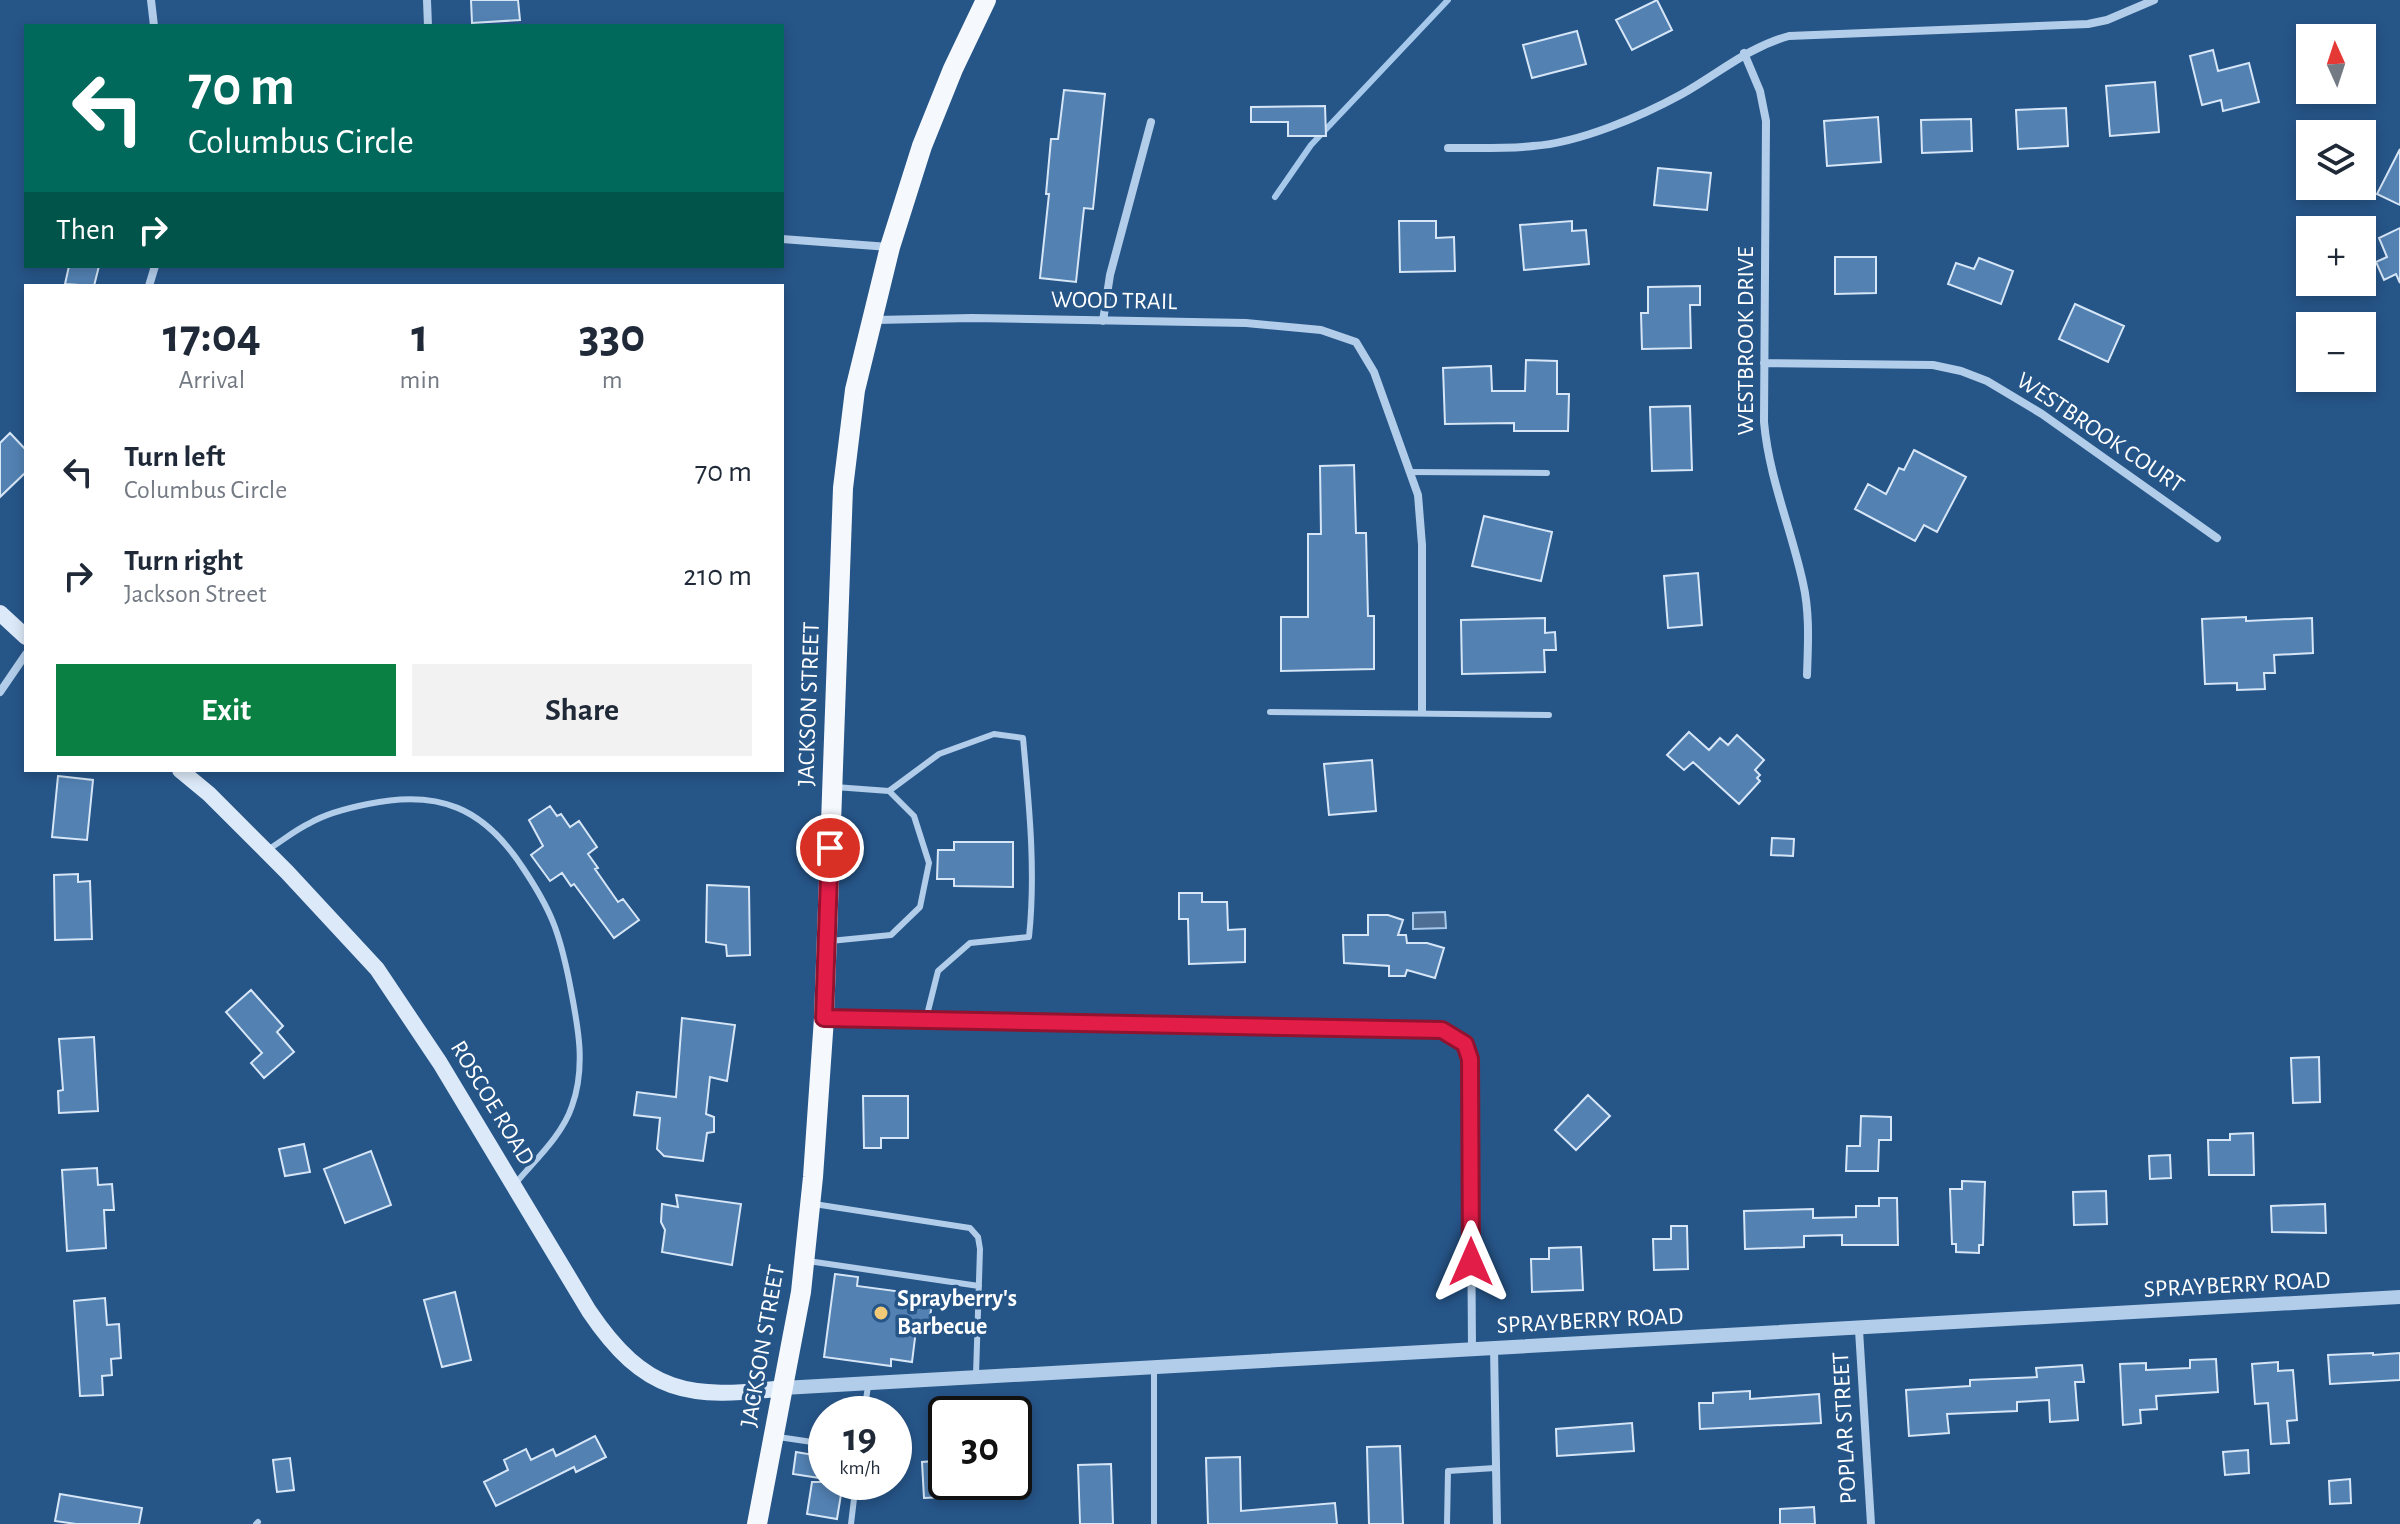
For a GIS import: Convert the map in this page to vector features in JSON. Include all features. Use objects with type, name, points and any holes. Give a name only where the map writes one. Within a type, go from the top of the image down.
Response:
[{"type":"main road","name":"JACKSON STREET","points":[[757,1524],[804,1261],[810,1203],[824,1018],[843,488],[855,390],[890,247],[922,146],[953,69],[986,0]]},
{"type":"main road","points":[[0,613],[24,635]]},
{"type":"main road","name":"ROSCOE ROAD","points":[[182,772],[266,851],[377,969],[419,1029],[612,1343],[661,1381],[697,1393],[731,1395],[783,1388]]},
{"type":"street","points":[[151,0],[154,24]]},
{"type":"street","points":[[427,0],[428,24]]},
{"type":"street","points":[[1448,148],[1536,146],[1611,128],[1682,94],[1744,53],[1767,42],[1799,35],[2088,24],[2107,20],[2154,0]]},
{"type":"street","name":"WESTBROOK DRIVE","points":[[1744,53],[1760,91],[1766,121],[1764,363],[1767,453],[1804,585],[1808,626],[1807,675]]},
{"type":"street","points":[[1103,321],[1110,275],[1151,122]]},
{"type":"street","points":[[784,239],[890,247]]},
{"type":"street","name":"WOOD TRAIL","points":[[870,320],[972,318],[1246,323],[1321,330],[1356,342],[1374,372],[1410,472]]},
{"type":"street","name":"WESTBROOK COURT","points":[[1764,363],[1933,365],[1987,381],[2042,414],[2217,538]]},
{"type":"street","points":[[1410,472],[1418,495],[1422,545],[1422,712]]},
{"type":"street","points":[[0,692],[24,657]]},
{"type":"street","points":[[824,1018],[1442,1030],[1465,1044],[1470,1059],[1472,1348]]},
{"type":"street","name":"SPRAYBERRY ROAD","points":[[783,1388],[1472,1348],[1859,1330],[2400,1297]]},
{"type":"street","name":"POPLAR STREET","points":[[1859,1330],[1871,1524]]},
{"type":"street","points":[[1494,1347],[1497,1524]]},
{"type":"lane","points":[[1410,472],[1547,473]]},
{"type":"lane","points":[[1270,712],[1549,715]]},
{"type":"lane","points":[[889,791],[939,754],[994,734],[1023,738],[1033,900],[1029,937],[970,943],[938,971],[926,1019]]},
{"type":"lane","points":[[827,941],[891,935],[920,907],[929,863],[914,816],[889,791],[832,786]]},
{"type":"lane","points":[[266,851],[327,815],[379,802],[408,799],[430,799],[452,804],[491,828],[508,846],[547,903],[556,925],[580,1047],[578,1084],[566,1122],[514,1185]]},
{"type":"lane","points":[[810,1203],[970,1228],[978,1237],[980,1249],[976,1377]]},
{"type":"lane","points":[[804,1261],[979,1286]]},
{"type":"lane","points":[[1154,1367],[1154,1524]]},
{"type":"lane","points":[[866,1396],[868,1384]]},
{"type":"lane","points":[[774,1436],[808,1441]]},
{"type":"lane","points":[[1447,1524],[1448,1471],[1495,1468]]},
{"type":"lane","points":[[851,1524],[854,1500]]},
{"type":"water","points":[[1445,912],[1446,928],[1413,929],[1413,913]]},
{"type":"building","points":[[471,0],[518,0],[520,20],[472,23]]},
{"type":"building","points":[[1657,0],[1672,30],[1632,50],[1616,20]]},
{"type":"building","points":[[1577,31],[1586,64],[1532,78],[1523,45]]},
{"type":"building","points":[[2213,50],[2218,71],[2249,63],[2259,102],[2223,111],[2221,100],[2202,105],[2190,56]]},
{"type":"building","points":[[2155,82],[2159,132],[2110,136],[2106,86]]},
{"type":"building","points":[[1064,90],[1105,94],[1093,209],[1084,208],[1076,282],[1040,278],[1051,139],[1058,139]]},
{"type":"building","points":[[1325,106],[1326,136],[1288,136],[1288,122],[1251,122],[1251,107]]},
{"type":"building","points":[[2066,108],[2068,146],[2018,149],[2016,110]]},
{"type":"building","points":[[1878,117],[1881,162],[1827,166],[1824,121]]},
{"type":"building","points":[[1971,119],[1972,151],[1922,153],[1921,120]]},
{"type":"building","points":[[2400,149],[2400,205],[2377,194]]},
{"type":"building","points":[[1658,168],[1711,173],[1707,210],[1654,205]]},
{"type":"building","points":[[1399,221],[1436,221],[1436,238],[1454,237],[1455,271],[1400,272]]},
{"type":"building","points":[[1572,221],[1572,231],[1586,230],[1589,264],[1524,270],[1520,225]]},
{"type":"building","points":[[2400,228],[2400,283],[2396,274],[2384,280],[2376,262],[2387,257],[2379,238]]},
{"type":"building","points":[[1835,257],[1876,257],[1876,293],[1835,294]]},
{"type":"building","points":[[1979,258],[2013,271],[2001,304],[1948,284],[1956,263],[1974,269]]},
{"type":"building","points":[[69,268],[98,268],[94,284],[65,284]]},
{"type":"building","points":[[1700,286],[1700,305],[1690,305],[1691,348],[1642,349],[1641,313],[1648,313],[1648,287]]},
{"type":"building","points":[[2075,304],[2124,326],[2108,362],[2059,339]]},
{"type":"building","points":[[1526,360],[1557,361],[1557,394],[1569,394],[1568,431],[1514,431],[1514,423],[1445,424],[1443,368],[1491,366],[1492,391],[1525,391]]},
{"type":"building","points":[[1690,406],[1692,470],[1652,471],[1650,407]]},
{"type":"building","points":[[10,433],[24,448],[24,474],[0,497],[0,443]]},
{"type":"building","points":[[1914,450],[1966,477],[1937,532],[1924,525],[1915,541],[1855,509],[1868,484],[1886,494],[1899,468],[1904,470]]},
{"type":"building","points":[[1354,465],[1356,533],[1366,533],[1368,616],[1374,616],[1374,669],[1281,671],[1281,617],[1308,617],[1308,534],[1321,534],[1320,466]]},
{"type":"building","points":[[1484,516],[1552,532],[1541,581],[1472,566]]},
{"type":"building","points":[[1698,573],[1702,625],[1668,628],[1664,576]]},
{"type":"building","points":[[2246,617],[2246,621],[2312,618],[2313,653],[2274,655],[2275,673],[2264,673],[2265,689],[2237,690],[2237,683],[2205,684],[2202,619]]},
{"type":"building","points":[[1545,618],[1545,633],[1555,632],[1556,650],[1544,650],[1545,672],[1462,674],[1461,620]]},
{"type":"building","points":[[1689,732],[1709,750],[1720,738],[1728,745],[1737,735],[1764,760],[1755,770],[1760,775],[1757,778],[1760,781],[1739,804],[1693,762],[1684,770],[1667,755]]},
{"type":"building","points":[[1372,760],[1376,811],[1329,815],[1324,764]]},
{"type":"building","points":[[58,776],[93,780],[87,840],[52,837]]},
{"type":"building","points":[[550,806],[557,816],[561,814],[570,827],[579,821],[597,847],[588,854],[598,868],[595,869],[618,902],[623,899],[639,920],[614,938],[574,884],[571,886],[562,873],[550,881],[531,855],[543,846],[529,820]]},
{"type":"building","points":[[1772,838],[1794,839],[1793,856],[1771,855]]},
{"type":"building","points":[[954,842],[1013,842],[1013,887],[954,886],[954,879],[937,879],[938,850],[954,850]]},
{"type":"building","points":[[78,874],[78,882],[90,881],[92,939],[55,940],[54,875]]},
{"type":"building","points":[[707,885],[749,887],[750,955],[727,956],[726,945],[706,942]]},
{"type":"building","points":[[1179,893],[1202,893],[1202,902],[1227,902],[1228,930],[1245,929],[1245,962],[1189,964],[1188,919],[1179,919]]},
{"type":"building","points":[[1368,915],[1388,915],[1403,920],[1398,935],[1406,935],[1407,943],[1427,943],[1444,948],[1435,978],[1407,970],[1405,976],[1389,976],[1389,966],[1344,963],[1343,935],[1368,935]]},
{"type":"building","points":[[251,990],[283,1026],[277,1032],[294,1052],[264,1078],[251,1063],[262,1053],[226,1012]]},
{"type":"building","points":[[682,1018],[735,1025],[727,1081],[710,1077],[706,1114],[714,1117],[714,1132],[707,1133],[703,1161],[664,1156],[657,1149],[660,1118],[634,1115],[637,1092],[676,1097]]},
{"type":"building","points":[[94,1037],[98,1111],[59,1113],[58,1091],[63,1090],[59,1039]]},
{"type":"building","points":[[2319,1057],[2320,1102],[2293,1103],[2291,1058]]},
{"type":"building","points":[[1588,1095],[1610,1116],[1576,1150],[1555,1130]]},
{"type":"building","points":[[863,1096],[908,1096],[908,1138],[881,1138],[881,1148],[864,1148]]},
{"type":"building","points":[[1861,1116],[1891,1117],[1891,1140],[1879,1140],[1878,1171],[1846,1171],[1847,1146],[1860,1146]]},
{"type":"building","points":[[2253,1133],[2254,1175],[2209,1175],[2208,1140],[2230,1140],[2230,1134]]},
{"type":"building","points":[[304,1144],[310,1172],[285,1176],[279,1149]]},
{"type":"building","points":[[371,1151],[391,1205],[345,1223],[324,1169]]},
{"type":"building","points":[[2170,1155],[2171,1178],[2150,1179],[2149,1156]]},
{"type":"building","points":[[97,1168],[98,1185],[112,1184],[114,1210],[104,1210],[106,1248],[67,1251],[62,1170]]},
{"type":"building","points":[[1962,1181],[1985,1182],[1983,1245],[1979,1245],[1979,1253],[1956,1252],[1956,1244],[1952,1244],[1950,1189],[1962,1189]]},
{"type":"building","points":[[2106,1191],[2107,1224],[2074,1225],[2073,1192]]},
{"type":"building","points":[[676,1195],[741,1204],[732,1265],[662,1252],[665,1230],[661,1222],[662,1204],[678,1207]]},
{"type":"building","points":[[1879,1198],[1897,1198],[1898,1245],[1842,1245],[1842,1235],[1804,1236],[1804,1247],[1745,1249],[1744,1211],[1813,1209],[1813,1218],[1856,1217],[1856,1206],[1879,1206]]},
{"type":"building","points":[[2325,1204],[2326,1233],[2272,1232],[2271,1206]]},
{"type":"building","points":[[1671,1226],[1687,1226],[1688,1269],[1654,1270],[1653,1239],[1671,1239]]},
{"type":"building","points":[[1581,1247],[1583,1290],[1532,1292],[1531,1259],[1549,1259],[1549,1248]]},
{"type":"building","name":"Sprayberry's Barbecue","points":[[835,1274],[858,1277],[857,1286],[933,1296],[928,1331],[916,1330],[912,1362],[891,1359],[891,1366],[824,1357]]},
{"type":"building","points":[[455,1292],[471,1360],[442,1367],[424,1300]]},
{"type":"building","points":[[105,1298],[107,1325],[119,1324],[121,1358],[111,1359],[112,1375],[102,1376],[103,1395],[80,1396],[74,1301]]},
{"type":"building","points":[[2400,1353],[2400,1380],[2330,1384],[2328,1355]]},
{"type":"building","points":[[2216,1359],[2218,1392],[2156,1396],[2157,1409],[2140,1410],[2141,1423],[2123,1425],[2120,1364],[2146,1363],[2146,1370],[2190,1368],[2190,1360]]},
{"type":"building","points":[[2278,1362],[2278,1371],[2293,1370],[2297,1420],[2287,1421],[2289,1443],[2271,1444],[2268,1403],[2255,1404],[2252,1364]]},
{"type":"building","points":[[2082,1365],[2084,1382],[2075,1382],[2078,1420],[2050,1422],[2049,1400],[2017,1402],[2017,1411],[1947,1414],[1949,1433],[1909,1436],[1906,1390],[1970,1386],[1970,1380],[2037,1377],[2036,1368]]},
{"type":"building","points":[[1750,1391],[1750,1399],[1819,1394],[1821,1423],[1700,1429],[1699,1403],[1713,1403],[1713,1393]]},
{"type":"building","points":[[1632,1423],[1634,1451],[1557,1456],[1556,1429]]},
{"type":"building","points":[[595,1436],[606,1457],[576,1472],[574,1467],[496,1506],[484,1482],[508,1470],[504,1460],[526,1449],[531,1460],[553,1449],[556,1456]]},
{"type":"building","points":[[1400,1446],[1403,1524],[1369,1524],[1367,1447]]},
{"type":"building","points":[[2248,1450],[2249,1473],[2225,1475],[2223,1452]]},
{"type":"building","points":[[796,1452],[808,1454],[808,1476],[793,1474]]},
{"type":"building","points":[[1240,1457],[1241,1511],[1335,1503],[1337,1524],[1208,1524],[1206,1458]]},
{"type":"building","points":[[290,1458],[294,1490],[277,1492],[273,1460]]},
{"type":"building","points":[[922,1462],[928,1462],[928,1498],[924,1498]]},
{"type":"building","points":[[1111,1464],[1113,1524],[1080,1524],[1078,1465]]},
{"type":"building","points":[[2350,1479],[2351,1503],[2330,1504],[2329,1481]]},
{"type":"building","points":[[60,1494],[142,1508],[139,1524],[55,1521]]},
{"type":"building","points":[[809,1500],[840,1500],[837,1519],[807,1514]]},
{"type":"building","points":[[1814,1507],[1815,1524],[1780,1524],[1780,1509]]},
{"type":"waterway","points":[[1275,197],[1311,145],[1448,0]]},
{"type":"place","name":"Sprayberry's Barbecue","points":[[881,1313]]},
{"type":"route","points":[[830,848],[824,1018],[1442,1030],[1465,1044],[1470,1059],[1471,1262]]}]
